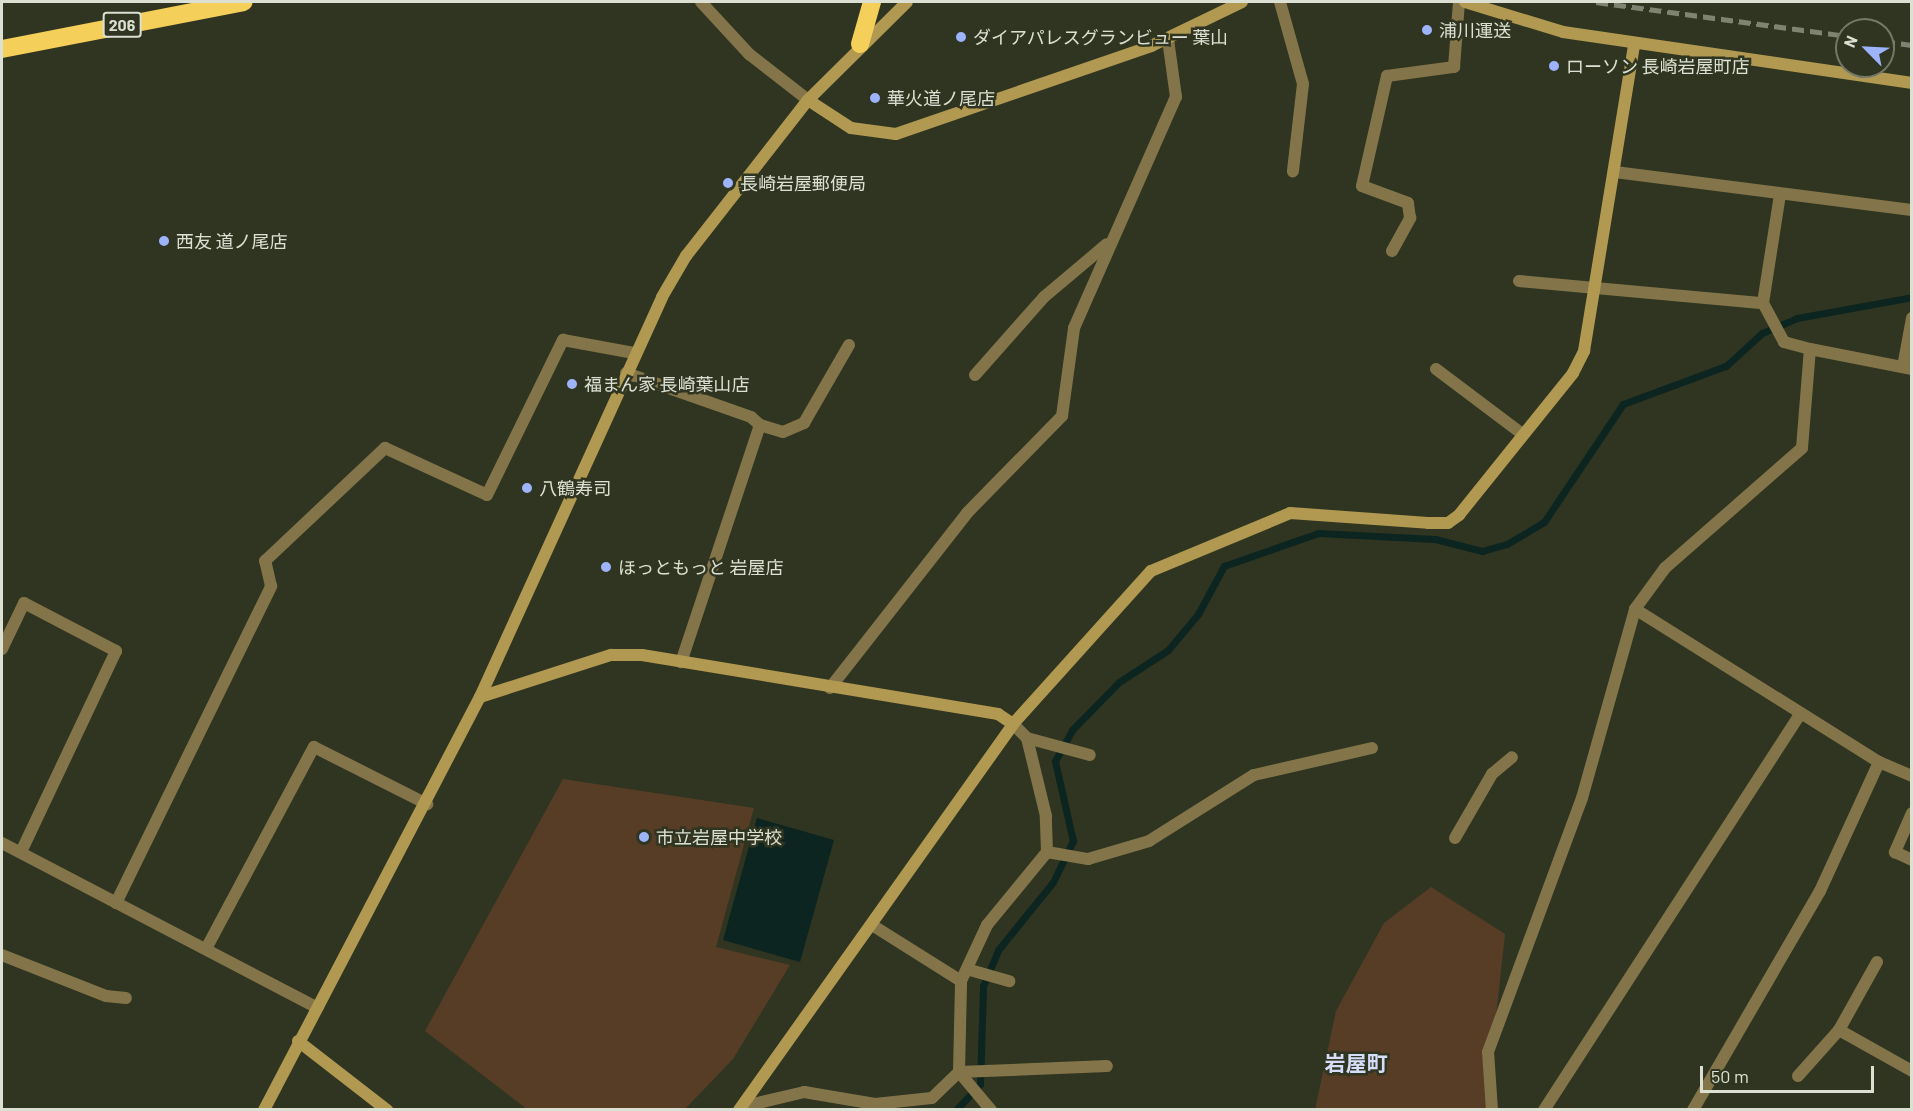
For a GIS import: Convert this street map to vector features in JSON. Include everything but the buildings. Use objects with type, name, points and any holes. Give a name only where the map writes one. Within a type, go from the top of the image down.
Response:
[{"type":"highway","name":"206","points":[[2,50],[243,2]]},
{"type":"highway","points":[[860,44],[863,2]]},
{"type":"highway","points":[[860,44],[872,2]]},
{"type":"street","points":[[701,2],[749,54],[808,100],[851,128],[896,134],[1168,39],[1242,2]]},
{"type":"street","points":[[264,1110],[298,1041],[427,804],[480,697],[634,353],[686,256],[808,100],[860,44],[907,2]]},
{"type":"street","points":[[1280,2],[1303,84],[1293,171]]},
{"type":"street","points":[[1392,251],[1410,218],[1408,203],[1362,186],[1387,76],[1454,67],[1459,2]]},
{"type":"street","points":[[1465,2],[1563,32],[1911,83]]},
{"type":"street","points":[[975,375],[1044,297],[1107,244],[1176,97],[1168,39]]},
{"type":"street","points":[[744,1108],[1013,724],[1151,571],[1290,513],[1448,523],[1459,515],[1521,433],[1573,373],[1584,351],[1635,44]]},
{"type":"street","points":[[1615,172],[1911,210]]},
{"type":"street","points":[[1780,194],[1767,308],[1784,342],[1907,368],[1911,318]]},
{"type":"street","points":[[830,688],[960,522],[1062,416],[1074,328],[1108,256],[1107,244]]},
{"type":"street","points":[[1519,281],[1767,308]]},
{"type":"street","points":[[116,903],[271,586],[265,561],[385,448],[487,495],[563,340],[634,353]]},
{"type":"street","points":[[626,373],[751,417],[760,425],[783,432],[804,423],[849,345]]},
{"type":"street","points":[[1492,1110],[1488,1052],[1582,798],[1635,609],[1665,568],[1802,448],[1810,349]]},
{"type":"street","points":[[1436,369],[1521,433]]},
{"type":"street","points":[[681,662],[760,425]]},
{"type":"street","points":[[2,649],[24,603],[116,651],[21,852]]},
{"type":"street","points":[[1635,609],[1721,658],[1800,714],[1879,762],[1911,776]]},
{"type":"street","points":[[480,697],[611,655],[681,662],[998,714],[1013,724],[1027,738],[1090,755]]},
{"type":"street","points":[[1544,1110],[1800,714]]},
{"type":"street","points":[[990,1109],[959,1072],[961,981],[970,970],[987,925],[1047,852],[1046,816],[1027,738]]},
{"type":"street","points":[[207,947],[314,747],[427,804]]},
{"type":"street","points":[[1047,852],[1089,859],[1149,841],[1254,775],[1372,748]]},
{"type":"street","points":[[1455,838],[1492,774],[1512,757]]},
{"type":"street","points":[[1693,1110],[1820,891],[1879,762]]},
{"type":"street","points":[[1911,813],[1895,852],[1911,860]]},
{"type":"street","points":[[2,843],[116,903],[207,947],[318,1008]]},
{"type":"street","points":[[872,925],[961,981]]},
{"type":"street","points":[[2,955],[106,996],[126,998]]},
{"type":"street","points":[[1798,1076],[1839,1030],[1877,962]]},
{"type":"street","points":[[970,970],[1009,981]]},
{"type":"street","points":[[1839,1030],[1911,1071]]},
{"type":"street","points":[[298,1041],[387,1110]]},
{"type":"street","points":[[744,1108],[804,1092],[875,1104],[932,1098],[959,1072],[996,1073],[1107,1066]]},
{"type":"shaded area","points":[[563,779],[754,808],[716,947],[790,965],[733,1059],[685,1109],[527,1109],[425,1031]]},
{"type":"shaded area","points":[[1431,887],[1505,934],[1486,1109],[1315,1110],[1336,1011],[1384,923]]},
{"type":"water","points":[[757,818],[834,840],[800,962],[723,940]]},
{"type":"waterway","points":[[956,1110],[980,1084],[983,986],[998,950],[1053,882],[1073,841],[1055,761],[1072,730],[1119,682],[1168,650],[1198,614],[1224,566],[1318,533],[1435,539],[1482,551],[1507,544],[1544,522],[1623,404],[1726,366],[1762,333],[1797,318],[1912,297]]},
{"type":"railway","points":[[1596,2],[1835,34]]},
{"type":"railway","points":[[1895,43],[1912,45]]},
{"type":"place","name":"浦川運送","points":[[1427,30]]},
{"type":"place","name":"ダイアパレスグランビュー 葉山","points":[[961,37]]},
{"type":"place","name":"ローソン 長崎岩屋町店","points":[[1554,66]]},
{"type":"place","name":"華火道ノ尾店","points":[[875,98]]},
{"type":"place","name":"長崎岩屋郵便局","points":[[728,183]]},
{"type":"place","name":"西友 道ノ尾店","points":[[164,241]]},
{"type":"place","name":"福まん家 長崎葉山店","points":[[572,384]]},
{"type":"place","name":"八鶴寿司","points":[[527,488]]},
{"type":"place","name":"ほっともっと 岩屋店","points":[[606,567]]},
{"type":"place","name":"市立岩屋中学校","points":[[644,837]]},
{"type":"district","name":"岩屋町","points":[[1356,1063]]}]
